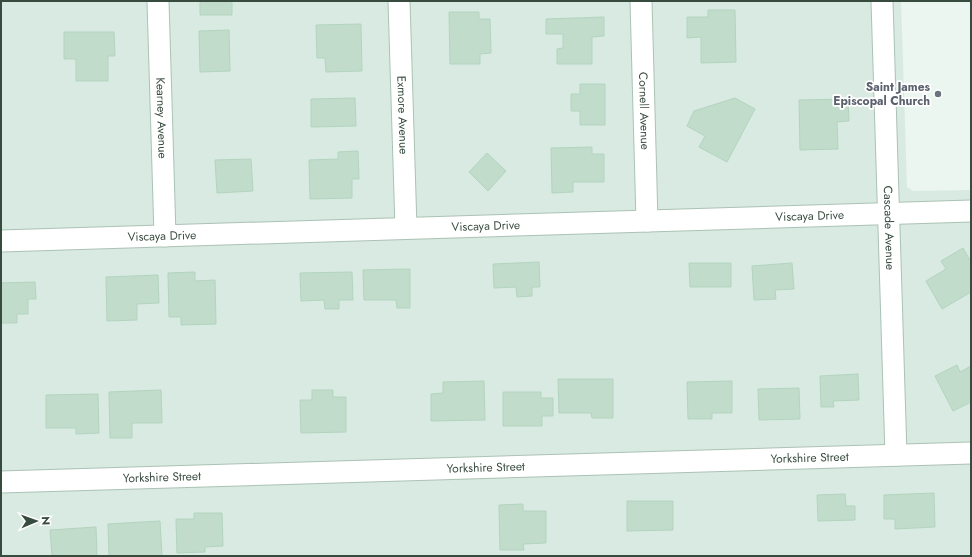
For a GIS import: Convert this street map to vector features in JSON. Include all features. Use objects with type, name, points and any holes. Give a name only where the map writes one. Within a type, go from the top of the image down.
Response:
[{"type":"street","name":"Kearney Avenue","points":[[158,1],[165,236]]},
{"type":"street","name":"Exmore Avenue","points":[[399,1],[406,228]]},
{"type":"street","name":"Cornell Avenue","points":[[641,1],[647,221]]},
{"type":"street","name":"Cascade Avenue","points":[[882,1],[896,455]]},
{"type":"street","name":"Viscaya Drive","points":[[1,240],[971,211]]},
{"type":"street","name":"Yorkshire Street","points":[[1,482],[971,453]]},
{"type":"shaded area","points":[[1,1],[901,1],[907,187],[913,191],[971,190],[971,556],[1,556]]},
{"type":"building","points":[[200,1],[232,1],[232,15],[200,15]]},
{"type":"building","points":[[708,10],[735,10],[736,62],[701,63],[701,37],[687,38],[687,17],[708,17]]},
{"type":"building","points":[[449,12],[479,12],[479,19],[490,19],[491,53],[480,54],[480,64],[450,64]]},
{"type":"building","points":[[604,17],[604,36],[592,37],[592,64],[557,64],[557,49],[563,48],[563,34],[546,34],[546,19]]},
{"type":"building","points":[[361,24],[362,71],[326,72],[325,58],[317,58],[316,25]]},
{"type":"building","points":[[229,30],[230,71],[200,72],[199,31]]},
{"type":"building","points":[[64,32],[114,32],[115,56],[108,56],[108,81],[76,81],[76,59],[64,59]]},
{"type":"building","points":[[580,84],[605,84],[605,125],[580,125],[580,111],[571,111],[571,94],[580,94]]},
{"type":"building","points":[[355,98],[356,126],[311,127],[311,99]]},
{"type":"building","points":[[735,98],[755,109],[727,162],[699,147],[705,136],[687,126],[694,111]]},
{"type":"building","points":[[848,99],[849,121],[837,122],[838,149],[800,150],[799,100]]},
{"type":"building","points":[[592,147],[592,154],[604,154],[604,182],[573,182],[573,192],[552,193],[551,148]]},
{"type":"building","points":[[358,151],[359,179],[352,179],[352,198],[310,199],[309,160],[338,159],[338,152]]},
{"type":"building","points":[[487,153],[506,171],[488,191],[469,172]]},
{"type":"building","points":[[251,159],[253,191],[217,193],[215,160]]},
{"type":"building","points":[[963,248],[971,262],[971,292],[942,309],[926,281],[946,269],[941,261]]},
{"type":"building","points":[[539,262],[540,287],[532,287],[532,296],[517,297],[516,287],[494,288],[493,264]]},
{"type":"building","points":[[689,263],[731,263],[731,287],[690,287]]},
{"type":"building","points":[[792,263],[794,289],[775,290],[776,299],[754,300],[752,266]]},
{"type":"building","points":[[410,269],[410,308],[397,308],[396,300],[364,300],[363,270]]},
{"type":"building","points":[[195,272],[195,281],[215,280],[216,324],[181,325],[181,317],[169,317],[168,273]]},
{"type":"building","points":[[352,272],[353,300],[339,300],[339,309],[325,309],[324,300],[301,301],[300,273]]},
{"type":"building","points":[[158,275],[159,303],[137,304],[137,320],[107,321],[106,277]]},
{"type":"building","points":[[35,282],[36,299],[28,299],[28,314],[17,314],[17,323],[1,323],[1,283]]},
{"type":"building","points":[[957,365],[960,372],[971,366],[971,402],[953,411],[935,376]]},
{"type":"building","points":[[858,374],[859,400],[833,401],[834,407],[821,407],[820,376]]},
{"type":"building","points":[[558,379],[613,379],[613,418],[592,418],[591,413],[559,413]]},
{"type":"building","points":[[484,381],[485,420],[431,421],[431,394],[443,393],[443,382]]},
{"type":"building","points":[[732,381],[732,413],[712,413],[712,419],[688,419],[687,382]]},
{"type":"building","points":[[799,388],[800,419],[759,420],[758,389]]},
{"type":"building","points":[[161,390],[162,423],[132,423],[132,438],[110,438],[109,392]]},
{"type":"building","points":[[312,390],[333,390],[333,397],[346,397],[346,432],[301,433],[300,400],[312,400]]},
{"type":"building","points":[[503,392],[541,392],[541,398],[553,398],[553,416],[542,416],[542,426],[503,426]]},
{"type":"building","points":[[98,394],[99,433],[76,434],[76,428],[46,428],[46,395]]},
{"type":"building","points":[[934,493],[935,527],[895,529],[895,519],[884,519],[884,495]]},
{"type":"building","points":[[845,494],[846,506],[855,506],[855,520],[818,521],[817,495]]},
{"type":"building","points":[[627,501],[673,501],[673,530],[627,531]]},
{"type":"building","points":[[523,504],[523,511],[546,511],[546,543],[523,544],[524,550],[500,550],[499,505]]},
{"type":"building","points":[[194,513],[222,513],[223,546],[205,547],[205,552],[177,553],[176,519],[194,519]]},
{"type":"building","points":[[160,521],[162,556],[109,556],[108,524]]},
{"type":"building","points":[[96,527],[97,556],[52,556],[50,530]]},
{"type":"place","name":"Saint James Episcopal Church","points":[[938,94]]}]
